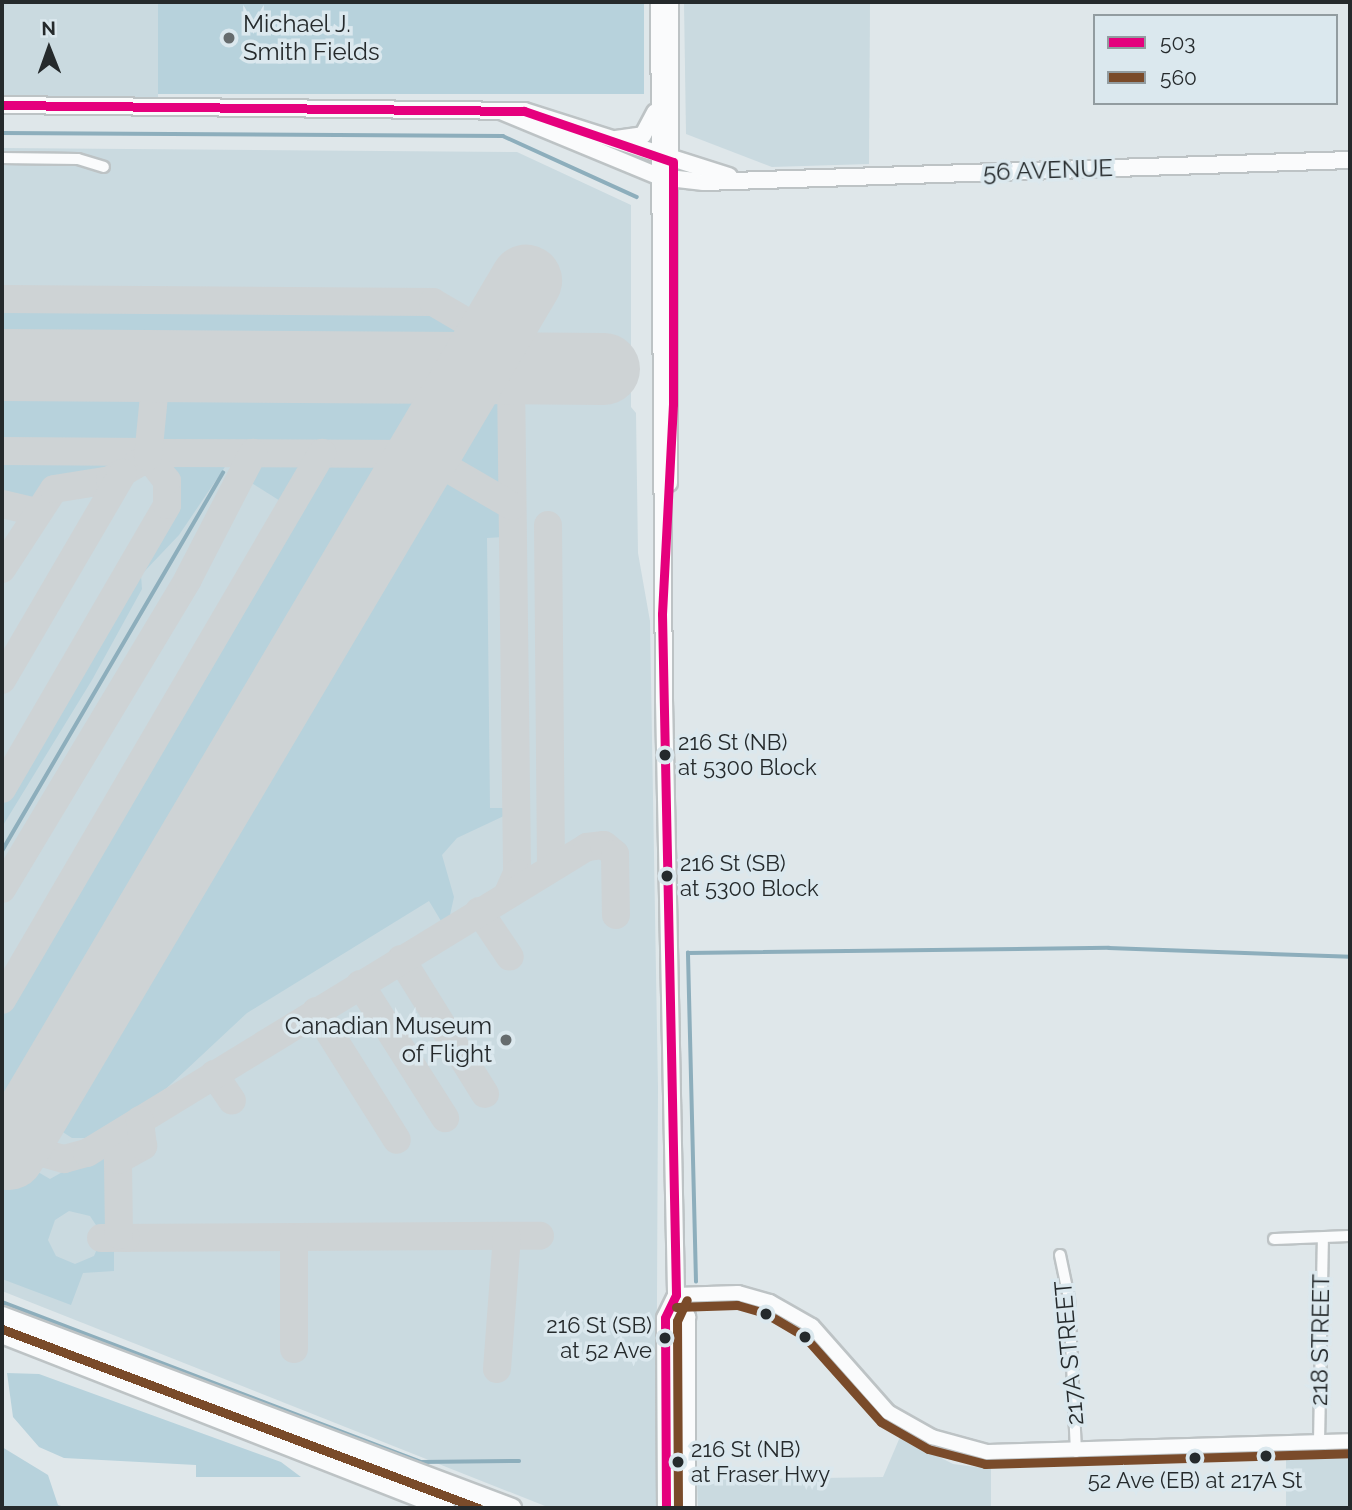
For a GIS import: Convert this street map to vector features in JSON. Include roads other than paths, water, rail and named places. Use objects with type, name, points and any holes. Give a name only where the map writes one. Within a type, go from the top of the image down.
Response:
[{"type":"main road","points":[[659,2],[659,92],[666,160]]},
{"type":"main road","points":[[670,2],[666,160],[664,535],[676,1295],[687,1317],[687,1508]]},
{"type":"main road","points":[[604,137],[643,135],[659,92]]},
{"type":"main road","name":"56 AVENUE","points":[[2,105],[501,111],[557,118],[666,160],[745,179]]},
{"type":"main road","name":"56 AVENUE","points":[[501,111],[666,178],[745,179],[1350,160]]},
{"type":"main road","points":[[666,1508],[665,1318],[676,1295]]},
{"type":"main road","points":[[2,1316],[512,1508]]},
{"type":"main road","points":[[2,1334],[445,1508]]},
{"type":"street","points":[[2,158],[78,159],[104,167]]},
{"type":"street","points":[[1274,1239],[1350,1236]]},
{"type":"street","name":"218 STREET","points":[[1319,1442],[1323,1238]]},
{"type":"street","name":"217A STREET","points":[[1060,1255],[1069,1298],[1076,1452]]},
{"type":"street","points":[[676,1295],[738,1293],[770,1302],[812,1326],[888,1412],[932,1437],[987,1452],[1076,1452],[1350,1441]]},
{"type":"waterway","points":[[2,133],[503,136],[637,197]]},
{"type":"waterway","points":[[2,851],[223,473]]},
{"type":"waterway","points":[[696,1282],[688,953],[1109,948],[1350,957]]},
{"type":"waterway","points":[[2,1302],[420,1462],[519,1461]]},
{"type":"place","name":"Michael J. Smith Fields","points":[[229,38]]},
{"type":"place","name":"216 St (NB) at 5300 Block","points":[[665,755]]},
{"type":"place","name":"216 St (SB) at 5300 Block","points":[[667,876]]},
{"type":"place","name":"Canadian Museum of Flight","points":[[506,1040]]},
{"type":"place","name":"216 St (SB) at 52 Ave","points":[[665,1338]]},
{"type":"place","name":"52 Ave (EB) at 217A St","points":[[1195,1458]]},
{"type":"place","name":"216 St (NB) at Fraser Hwy","points":[[678,1462]]}]
